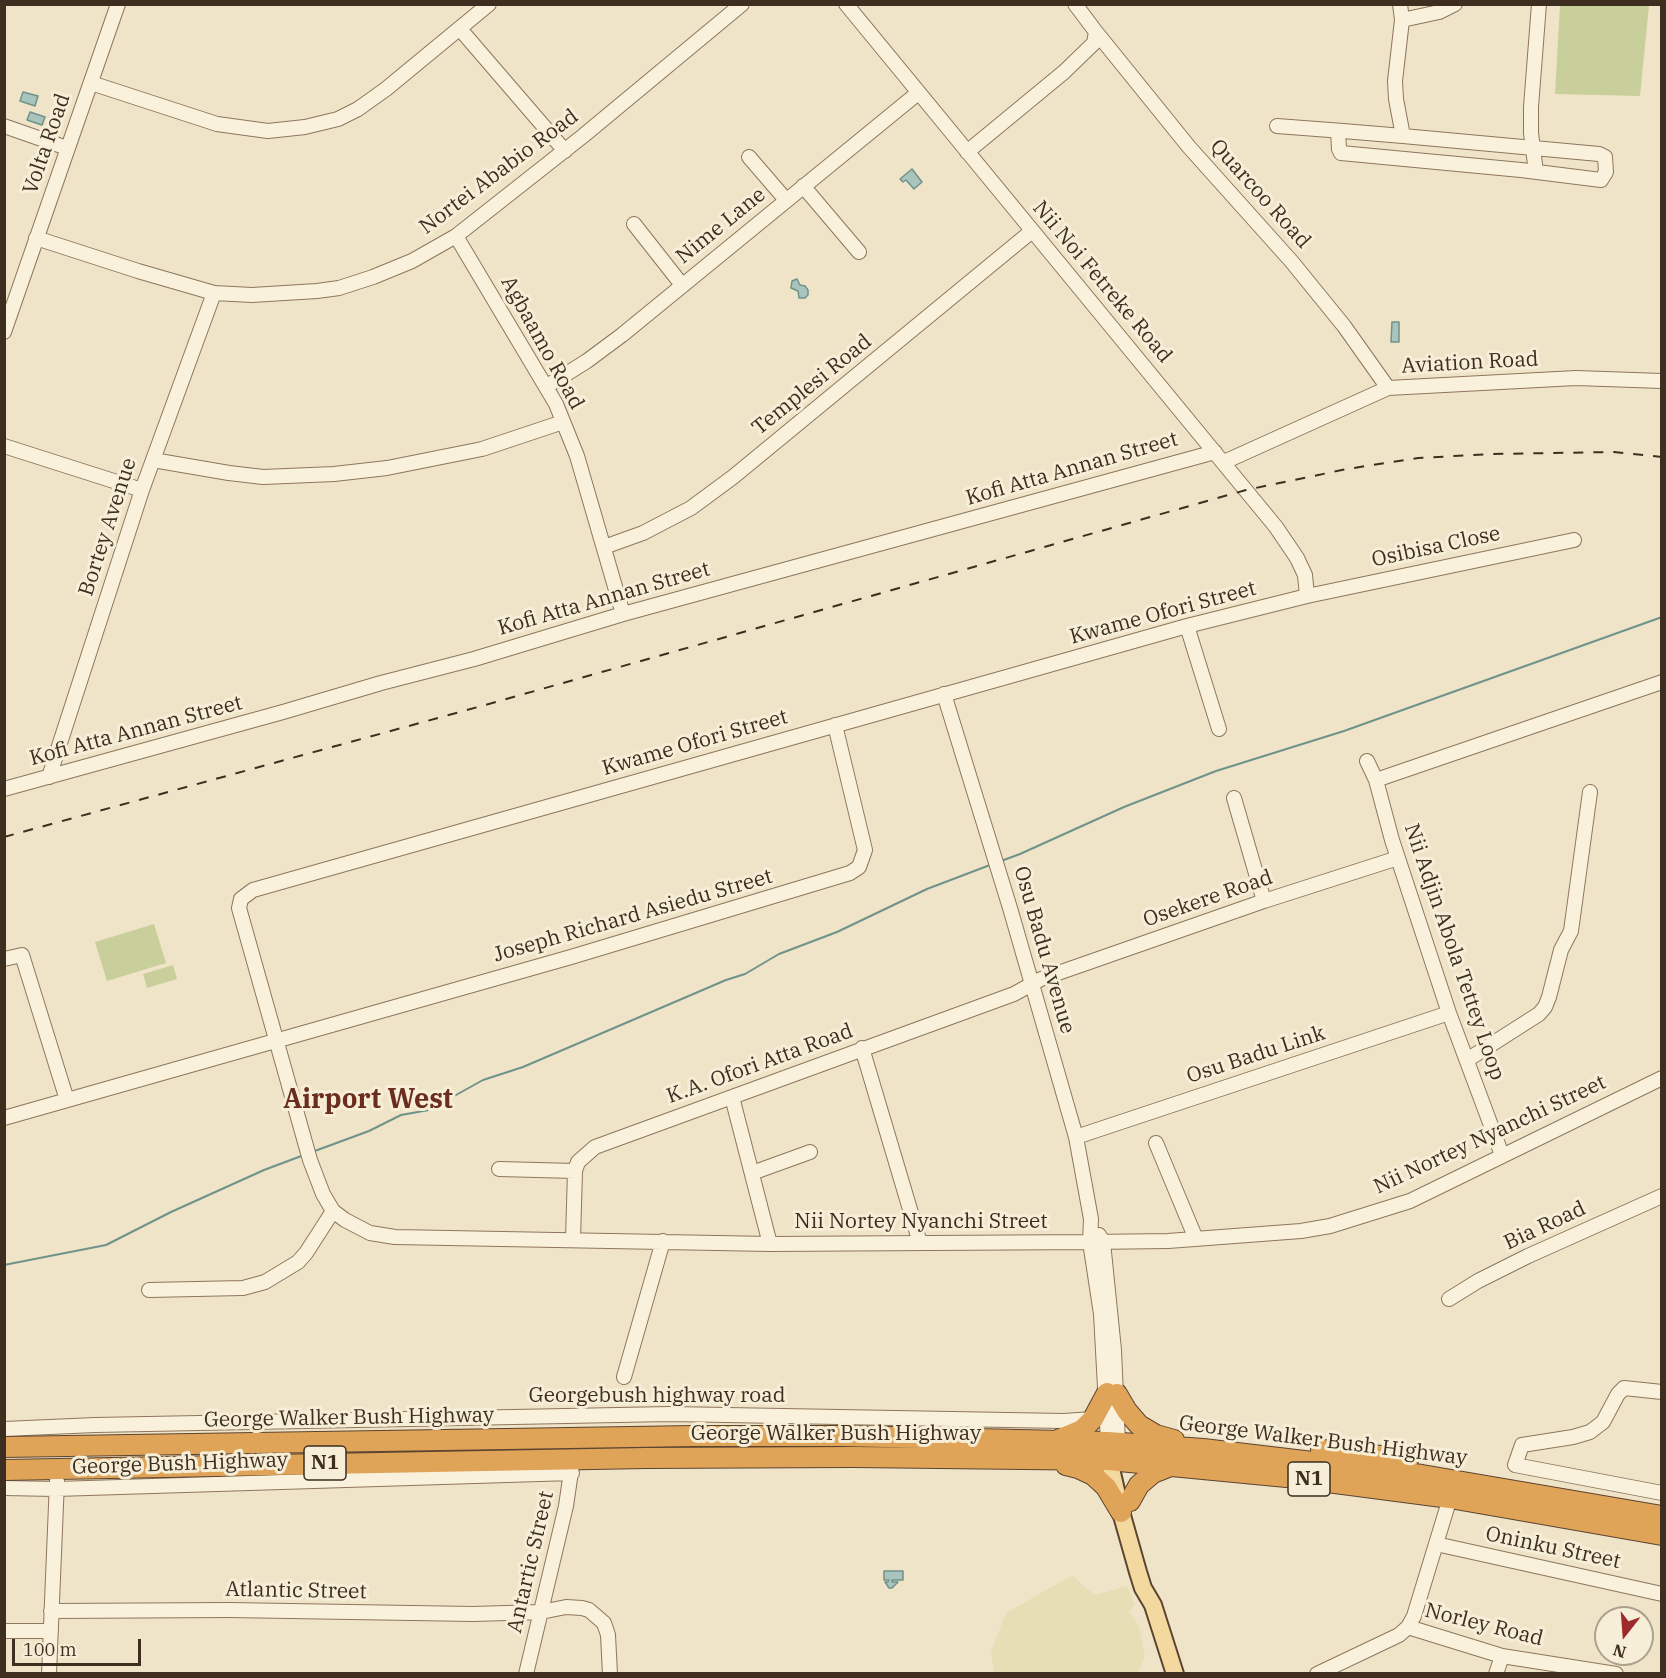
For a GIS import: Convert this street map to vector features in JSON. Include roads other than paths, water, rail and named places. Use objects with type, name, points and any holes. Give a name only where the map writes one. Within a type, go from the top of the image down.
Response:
[{"type":"highway","points":[[1055,1441],[1082,1430],[1094,1419],[1112,1394],[1139,1425],[1156,1435],[1203,1449]]},
{"type":"highway","name":"George Walker Bush Highway","points":[[4,1447],[694,1436],[842,1436],[1055,1441],[1114,1452],[1168,1467],[1298,1478],[1450,1498],[1662,1535]]},
{"type":"highway","name":"George Walker Bush Highway","points":[[4,1470],[57,1479],[572,1466],[738,1458],[792,1467],[918,1469],[990,1458],[1040,1459],[1114,1452],[1203,1449],[1241,1453],[1299,1448],[1366,1454],[1451,1468],[1505,1488],[1662,1516]]},
{"type":"highway","points":[[1040,1459],[1078,1468],[1093,1475],[1125,1507],[1139,1485],[1153,1473],[1168,1467]]},
{"type":"main road","points":[[1114,1452],[1143,1588],[1152,1605],[1175,1674]]},
{"type":"street","name":"Volta Road","points":[[5,327],[118,4]]},
{"type":"street","points":[[91,82],[217,124],[268,131],[305,127],[338,119],[358,109],[489,4]]},
{"type":"street","name":"Nortei Ababio Road","points":[[36,238],[214,293],[260,295],[339,288],[412,261],[456,236],[565,151],[742,4]]},
{"type":"street","name":"Nii Noi Fetreke Road","points":[[846,4],[1276,527],[1297,558],[1305,575],[1307,596]]},
{"type":"street","name":"Quarcoo Road","points":[[1075,4],[1189,147],[1292,261],[1388,388]]},
{"type":"street","points":[[1400,4],[1402,20],[1395,81],[1403,136]]},
{"type":"street","points":[[1402,20],[1439,12],[1455,4]]},
{"type":"street","points":[[1536,172],[1531,107],[1539,4]]},
{"type":"street","points":[[460,29],[565,151]]},
{"type":"street","points":[[967,152],[1087,52],[1094,43],[1096,32]]},
{"type":"street","name":"Nime Lane","points":[[547,386],[608,345],[918,93]]},
{"type":"street","points":[[4,126],[67,148]]},
{"type":"street","points":[[1277,126],[1403,136],[1533,147],[1599,154],[1605,157],[1606,172],[1601,180],[1341,153],[1338,131]]},
{"type":"street","points":[[749,157],[786,200]]},
{"type":"street","points":[[803,186],[859,252]]},
{"type":"street","points":[[634,224],[682,285]]},
{"type":"street","name":"Templesi Road","points":[[604,547],[643,533],[691,508],[733,477],[1032,231]]},
{"type":"street","name":"Agbaamo Road","points":[[456,236],[547,386],[563,422],[577,456],[623,614]]},
{"type":"street","name":"Bortey Avenue","points":[[49,777],[142,489],[214,293]]},
{"type":"street","name":"Aviation Road","points":[[1220,457],[1388,388],[1576,378],[1662,381]]},
{"type":"street","points":[[153,460],[263,477],[334,474],[387,468],[482,449],[563,422]]},
{"type":"street","points":[[4,446],[142,489]]},
{"type":"street","name":"Kofi Atta Annan Street","points":[[4,789],[474,659],[623,614],[1220,457]]},
{"type":"street","name":"Osibisa Close","points":[[1307,596],[1574,540]]},
{"type":"street","name":"Kwame Ofori Street","points":[[276,1042],[239,908],[241,899],[248,892],[1187,626],[1307,596]]},
{"type":"street","points":[[1187,626],[1219,729]]},
{"type":"street","points":[[1376,780],[1662,682]]},
{"type":"street","name":"Osu Badu Avenue","points":[[944,694],[1000,875],[1076,1137],[1114,1350],[1112,1394],[1114,1452]]},
{"type":"street","name":"Joseph Richard Asiedu Street","points":[[4,1118],[582,954],[850,873],[860,867],[865,850],[835,726]]},
{"type":"street","name":"Nii Adjin Abola Tettey Loop","points":[[1367,761],[1376,780],[1398,858],[1449,1013],[1502,1155]]},
{"type":"street","points":[[1467,1060],[1539,1014],[1545,1007],[1561,950],[1571,931],[1590,792]]},
{"type":"street","points":[[1233,798],[1264,901]]},
{"type":"street","name":"Osekere Road","points":[[1032,984],[1264,901],[1398,858]]},
{"type":"street","points":[[4,959],[22,956],[67,1100]]},
{"type":"street","name":"K.A. Ofori Atta Road","points":[[575,1171],[578,1162],[595,1147],[1014,994],[1032,984]]},
{"type":"street","name":"Osu Badu Link","points":[[1076,1137],[1449,1013]]},
{"type":"street","points":[[149,1290],[243,1288],[265,1282],[298,1262],[333,1211],[323,1194],[310,1160],[276,1042]]},
{"type":"street","points":[[862,1048],[920,1243]]},
{"type":"street","name":"Nii Nortey Nyanchi Street","points":[[333,1211],[363,1230],[395,1237],[770,1244],[1096,1242],[1196,1239],[1301,1231],[1330,1226],[1410,1201],[1662,1078]]},
{"type":"street","points":[[732,1097],[770,1244]]},
{"type":"street","points":[[1156,1143],[1196,1239]]},
{"type":"street","points":[[752,1173],[810,1152]]},
{"type":"street","points":[[500,1169],[575,1171],[573,1239]]},
{"type":"street","name":"Bia Road","points":[[1449,1299],[1528,1256],[1662,1196]]},
{"type":"street","points":[[624,1377],[663,1241]]},
{"type":"street","points":[[1662,1392],[1624,1388],[1618,1394],[1603,1422],[1590,1432],[1522,1445],[1515,1465],[1662,1493]]},
{"type":"street","name":"Georgebush highway road","points":[[4,1429],[95,1425],[670,1414],[1064,1421],[1094,1419]]},
{"type":"street","name":"Antartic Street","points":[[525,1674],[566,1506],[572,1466]]},
{"type":"street","points":[[49,1674],[57,1479]]},
{"type":"street","name":"George Bush Highway","points":[[4,1488],[57,1479]]},
{"type":"street","points":[[1408,1627],[1414,1616],[1450,1498]]},
{"type":"street","name":"Oninku Street","points":[[1436,1544],[1662,1593]]},
{"type":"street","name":"Atlantic Street","points":[[51,1611],[229,1610],[473,1614],[541,1612],[566,1607],[582,1608],[590,1610],[604,1623],[608,1635],[610,1674]]},
{"type":"street","name":"Norley Road","points":[[1317,1674],[1399,1635],[1408,1627],[1502,1656],[1616,1674]]},
{"type":"street","points":[[4,1631],[51,1631]]},
{"type":"street","points":[[1496,1674],[1502,1656]]},
{"type":"water","points":[[23,92],[38,96],[35,106],[20,101]]},
{"type":"water","points":[[30,112],[45,117],[42,125],[27,120]]},
{"type":"water","points":[[912,169],[922,182],[914,189],[906,180],[903,182],[900,179]]},
{"type":"water","points":[[797,279],[800,285],[805,286],[808,290],[805,298],[799,298],[798,291],[791,288],[792,281]]},
{"type":"water","points":[[1392,322],[1399,322],[1399,342],[1391,342]]},
{"type":"water","points":[[884,1571],[903,1571],[903,1580],[892,1580],[892,1582],[898,1582],[889,1588],[885,1582],[889,1580],[884,1580]]},
{"type":"waterway","points":[[1001,861],[1124,807],[1216,771],[1344,731],[1662,617]]},
{"type":"waterway","points":[[312,1152],[369,1131],[401,1115],[429,1110],[483,1080],[523,1067],[726,980],[745,974],[779,954],[837,932],[927,889],[990,865]]},
{"type":"waterway","points":[[4,1265],[106,1245],[171,1212],[264,1170],[304,1155]]},
{"type":"railway","points":[[4,837],[478,707],[1246,490],[1347,469],[1418,458],[1614,452],[1662,457]]},
{"type":"district","name":"Airport West","points":[[368,1100]]}]
